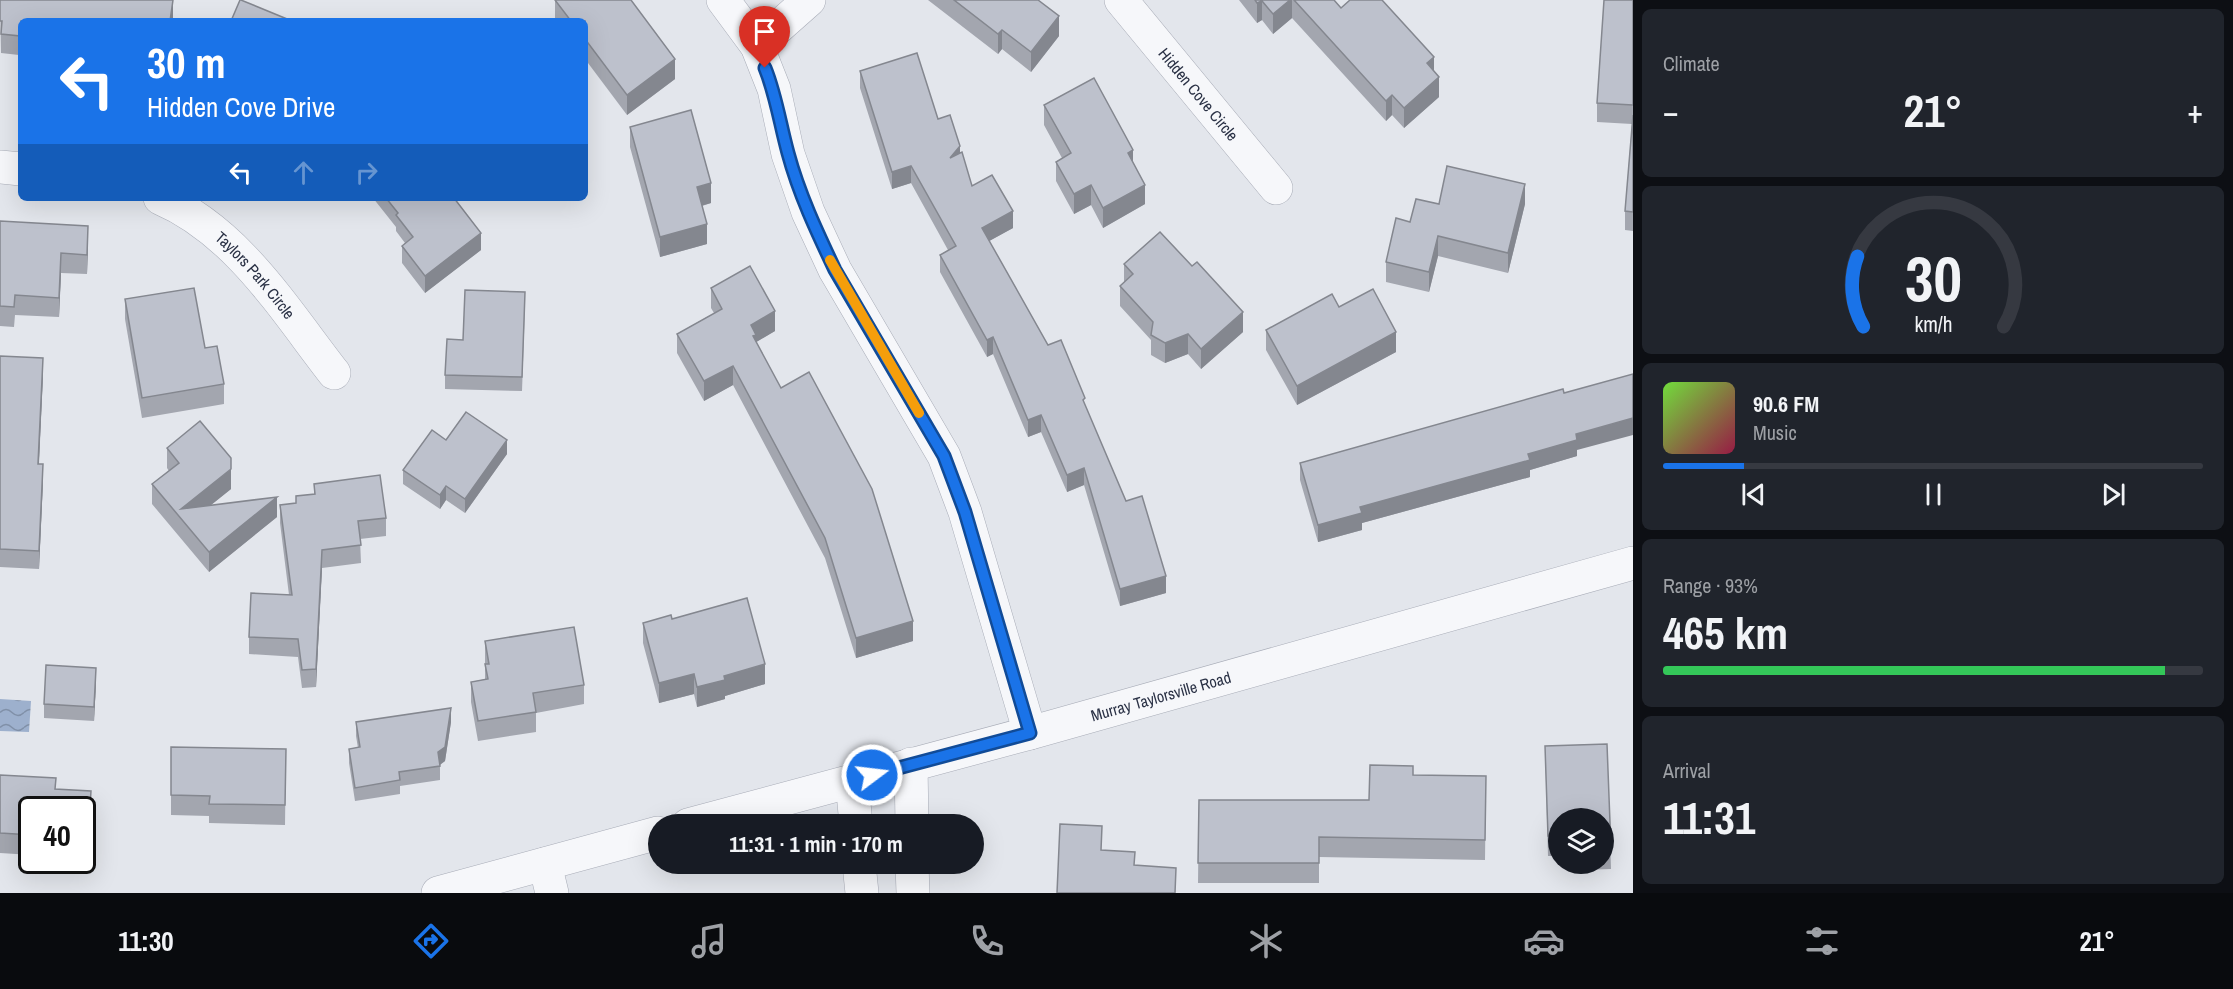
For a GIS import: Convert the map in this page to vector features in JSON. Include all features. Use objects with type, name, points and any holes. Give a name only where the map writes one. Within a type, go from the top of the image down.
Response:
[{"type":"street","points":[[723,0],[757,46],[774,89],[788,154],[812,222],[835,270],[944,456],[965,512],[1030,733]]},
{"type":"street","points":[[757,46],[809,0]]},
{"type":"street","name":"Hidden Cove Circle","points":[[1120,0],[1276,188]]},
{"type":"street","points":[[0,167],[18,170]]},
{"type":"street","name":"Taylors Park Circle","points":[[167,201],[222,237],[261,280],[334,373]]},
{"type":"street","name":"Murray Taylorsville Road","points":[[729,814],[1030,733],[1633,563]]},
{"type":"street","points":[[912,764],[912,814]]},
{"type":"street","points":[[852,781],[855,814]]},
{"type":"street","points":[[438,893],[549,878],[648,837]]},
{"type":"street","points":[[861,874],[862,893]]},
{"type":"street","points":[[912,874],[913,893]]},
{"type":"water","points":[[0,699],[31,701],[29,732],[0,731]]},
{"type":"building","points":[[0,0],[173,0],[170,18],[18,18],[18,36],[1,34],[2,21],[0,21]]},
{"type":"building","points":[[241,0],[285,18],[232,18]]},
{"type":"building","points":[[555,0],[631,0],[675,59],[627,95],[588,43],[588,18],[569,18]]},
{"type":"building","points":[[954,0],[1038,0],[1059,16],[1031,52],[1002,30],[998,34]]},
{"type":"building","points":[[1255,0],[1290,0],[1273,14],[1262,1],[1257,3]]},
{"type":"building","points":[[1294,0],[1334,0],[1341,8],[1350,0],[1382,0],[1434,57],[1427,63],[1439,77],[1404,108],[1392,95],[1386,101]]},
{"type":"building","points":[[1604,0],[1633,0],[1633,105],[1597,103]]},
{"type":"building","points":[[917,53],[938,119],[950,115],[960,146],[950,158],[962,152],[972,186],[992,175],[1013,211],[982,228],[1048,345],[1061,340],[1085,398],[1083,400],[1126,501],[1142,496],[1166,576],[1120,589],[1084,468],[1067,475],[1041,415],[1028,420],[993,337],[987,340],[940,255],[956,246],[911,166],[892,172],[860,71]]},
{"type":"building","points":[[1094,78],[1133,150],[1128,153],[1145,185],[1103,208],[1091,185],[1074,194],[1056,162],[1071,153],[1044,105]]},
{"type":"building","points":[[691,110],[711,183],[697,187],[707,224],[660,237],[630,127]]},
{"type":"building","points":[[1633,115],[1633,212],[1625,211]]},
{"type":"building","points":[[1447,166],[1525,184],[1508,253],[1438,236],[1429,272],[1386,262],[1396,218],[1410,222],[1416,199],[1439,204]]},
{"type":"building","points":[[388,201],[456,201],[481,233],[425,276],[402,246],[413,237],[396,215],[398,213]]},
{"type":"building","points":[[0,221],[88,226],[87,255],[61,253],[59,298],[15,295],[14,307],[0,306]]},
{"type":"building","points":[[1160,232],[1192,266],[1197,262],[1243,312],[1201,349],[1188,334],[1165,343],[1151,335],[1153,322],[1120,286],[1133,274],[1124,264]]},
{"type":"building","points":[[750,266],[775,311],[751,325],[756,335],[753,336],[781,388],[809,372],[872,489],[913,621],[856,638],[825,538],[733,366],[704,381],[677,334],[722,309],[711,288]]},
{"type":"building","points":[[194,288],[205,348],[217,346],[224,384],[142,398],[125,299]]},
{"type":"building","points":[[1373,289],[1396,332],[1297,386],[1266,330],[1332,294],[1339,307]]},
{"type":"building","points":[[465,290],[525,292],[522,377],[445,375],[447,339],[463,340]]},
{"type":"building","points":[[0,356],[43,358],[38,464],[43,464],[39,551],[0,549]]},
{"type":"building","points":[[1633,374],[1633,418],[1576,434],[1577,440],[1528,454],[1530,460],[1360,507],[1362,513],[1318,525],[1300,463],[1563,389],[1564,393]]},
{"type":"building","points":[[466,412],[507,440],[465,499],[446,486],[440,495],[403,470],[432,430],[446,440]]},
{"type":"building","points":[[200,421],[231,458],[231,469],[181,509],[277,497],[209,552],[152,484],[179,463],[167,448]]},
{"type":"building","points":[[380,475],[386,518],[358,521],[361,545],[322,550],[316,669],[302,670],[298,639],[249,637],[251,593],[292,595],[280,505],[296,503],[296,496],[315,494],[314,484]]},
{"type":"building","points":[[747,598],[765,664],[724,676],[725,680],[697,687],[694,674],[659,683],[643,623],[671,615],[672,619]]},
{"type":"building","points":[[574,627],[584,685],[533,693],[536,712],[478,721],[471,682],[488,679],[485,664],[489,664],[485,641]]},
{"type":"building","points":[[46,665],[96,668],[94,707],[44,704]]},
{"type":"building","points":[[451,708],[445,747],[438,752],[440,766],[399,772],[400,780],[355,788],[349,749],[360,747],[356,722]]},
{"type":"building","points":[[1607,744],[1609,808],[1548,808],[1548,836],[1545,746]]},
{"type":"building","points":[[171,747],[286,749],[285,805],[209,804],[210,796],[171,795]]},
{"type":"building","points":[[1370,765],[1413,766],[1413,775],[1486,776],[1485,840],[1319,837],[1319,863],[1198,863],[1199,800],[1369,800]]},
{"type":"building","points":[[0,775],[56,778],[55,789],[91,791],[91,796],[18,796],[18,834],[0,833]]},
{"type":"building","points":[[1060,824],[1102,826],[1101,850],[1135,852],[1134,865],[1176,868],[1175,893],[1057,893]]},
{"type":"slow traffic","points":[[830,260],[919,413]]},
{"type":"route","points":[[765,68],[774,89],[788,154],[808,212],[835,270],[944,456],[965,512],[1030,733],[872,775]]}]
